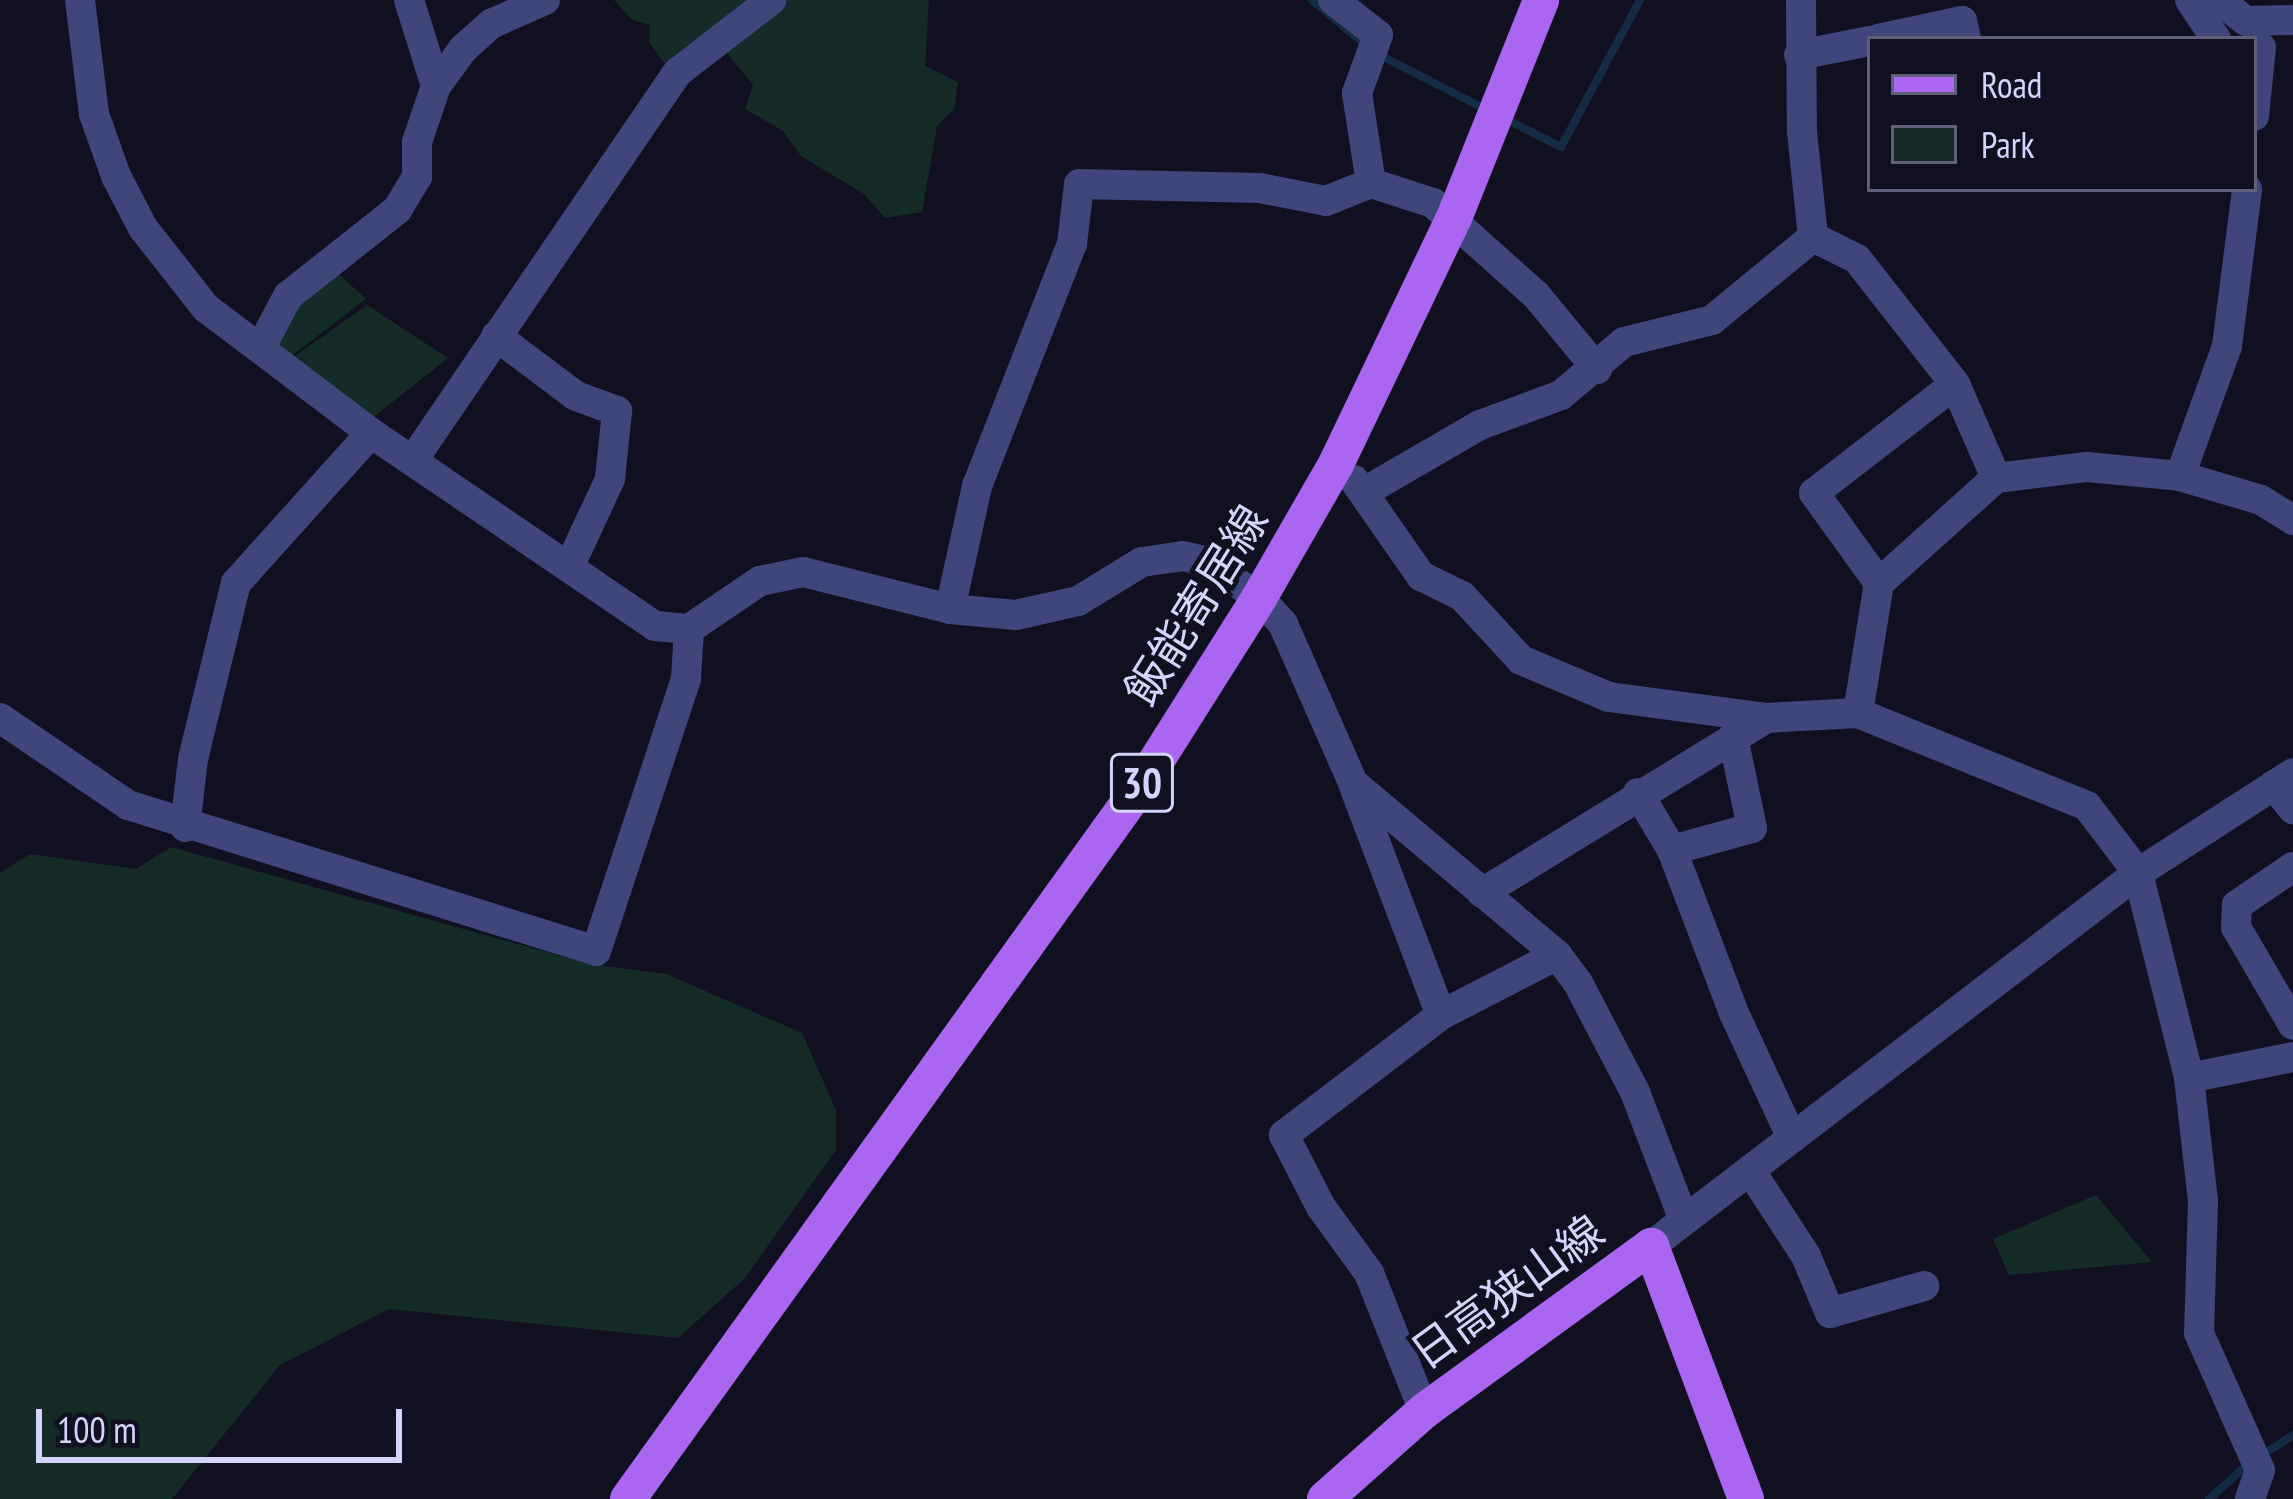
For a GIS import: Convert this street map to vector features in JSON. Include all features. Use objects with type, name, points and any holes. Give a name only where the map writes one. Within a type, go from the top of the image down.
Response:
[{"type":"main road","name":"飯能寄居線","points":[[628,1499],[1141,785],[1259,598],[1336,464],[1454,218],[1541,0]]},
{"type":"main road","name":"日高狭山線","points":[[1325,1499],[1424,1411],[1651,1246],[1746,1499]]},
{"type":"street","points":[[80,0],[94,114],[143,229],[206,308],[370,433],[655,626],[689,629],[782,573],[822,574],[950,609],[1016,615],[1078,601],[1167,555],[1208,562],[1259,598],[1283,624],[1353,783],[1441,1015]]},
{"type":"street","points":[[409,0],[436,86]]},
{"type":"street","points":[[261,346],[288,296],[397,210],[417,177],[417,142],[436,86],[491,24],[545,0]]},
{"type":"street","points":[[413,460],[678,72],[771,0]]},
{"type":"street","points":[[1333,0],[1373,45],[1357,93],[1371,183]]},
{"type":"street","points":[[1801,0],[1798,56],[1814,236]]},
{"type":"street","points":[[2190,0],[2214,36]]},
{"type":"street","points":[[2219,0],[2246,21],[2293,20]]},
{"type":"street","points":[[1893,36],[1962,21],[1965,36]]},
{"type":"street","points":[[1798,56],[1867,41]]},
{"type":"street","points":[[2257,47],[2293,42]]},
{"type":"street","points":[[950,609],[976,486],[1072,244],[1079,184],[1260,188],[1326,201],[1371,183],[1454,218],[1535,295],[1597,369]]},
{"type":"street","points":[[2180,476],[2227,346],[2247,192]]},
{"type":"street","points":[[1366,490],[1480,425],[1561,395],[1624,342],[1712,320],[1814,236]]},
{"type":"street","points":[[1814,236],[1857,259],[1955,384],[1996,478]]},
{"type":"street","points":[[496,336],[576,395],[617,411],[610,479],[570,565]]},
{"type":"street","points":[[1879,583],[1814,493],[1955,384]]},
{"type":"street","points":[[185,827],[193,759],[236,583],[370,433]]},
{"type":"street","points":[[1336,464],[1366,490],[1420,576],[1462,596],[1521,660],[1609,697],[1766,718],[1858,713],[2087,806],[2138,873],[2189,1078],[2203,1200],[2200,1333],[2254,1472]]},
{"type":"street","points":[[1858,713],[1879,583],[1996,478],[2087,467],[2180,476],[2261,500],[2293,520]]},
{"type":"street","points":[[0,718],[128,805],[185,827],[596,951],[648,775],[686,679],[689,629]]},
{"type":"street","points":[[1482,892],[1766,718]]},
{"type":"street","points":[[1672,850],[1752,828],[1733,737]]},
{"type":"street","points":[[1353,783],[1557,956],[1635,1092],[1684,1220]]},
{"type":"street","points":[[1651,1246],[2138,873],[2287,789]]},
{"type":"street","points":[[1638,793],[1672,850],[1732,1011],[1792,1138]]},
{"type":"street","points":[[2293,867],[2237,905],[2236,927],[2293,1025]]},
{"type":"street","points":[[1424,1411],[1369,1273],[1321,1207],[1284,1135],[1441,1015],[1557,956]]},
{"type":"street","points":[[2189,1078],[2293,1057]]},
{"type":"street","points":[[1750,1170],[1806,1256],[1830,1313],[1924,1286]]},
{"type":"green space","points":[[614,0],[749,0],[664,63],[649,42],[650,25],[632,20]]},
{"type":"green space","points":[[786,0],[929,0],[925,66],[958,82],[954,109],[937,126],[922,212],[885,218],[864,194],[801,156],[783,131],[745,109],[753,85],[726,52]]},
{"type":"green space","points":[[336,271],[366,299],[290,357],[276,344],[293,303]]},
{"type":"green space","points":[[367,305],[448,358],[371,419],[292,358]]},
{"type":"green space","points":[[171,847],[589,964],[666,974],[802,1033],[836,1110],[836,1150],[745,1278],[678,1338],[389,1309],[280,1365],[172,1499],[0,1499],[0,873],[30,854],[136,869]]},
{"type":"green space","points":[[2096,1195],[2152,1262],[2009,1275],[1993,1239]]},
{"type":"waterway","points":[[1312,0],[1366,45]]},
{"type":"waterway","points":[[1506,119],[1561,147],[1640,0]]},
{"type":"waterway","points":[[1378,54],[1487,110]]},
{"type":"waterway","points":[[2261,1456],[2293,1435]]},
{"type":"waterway","points":[[2209,1499],[2248,1464]]}]
